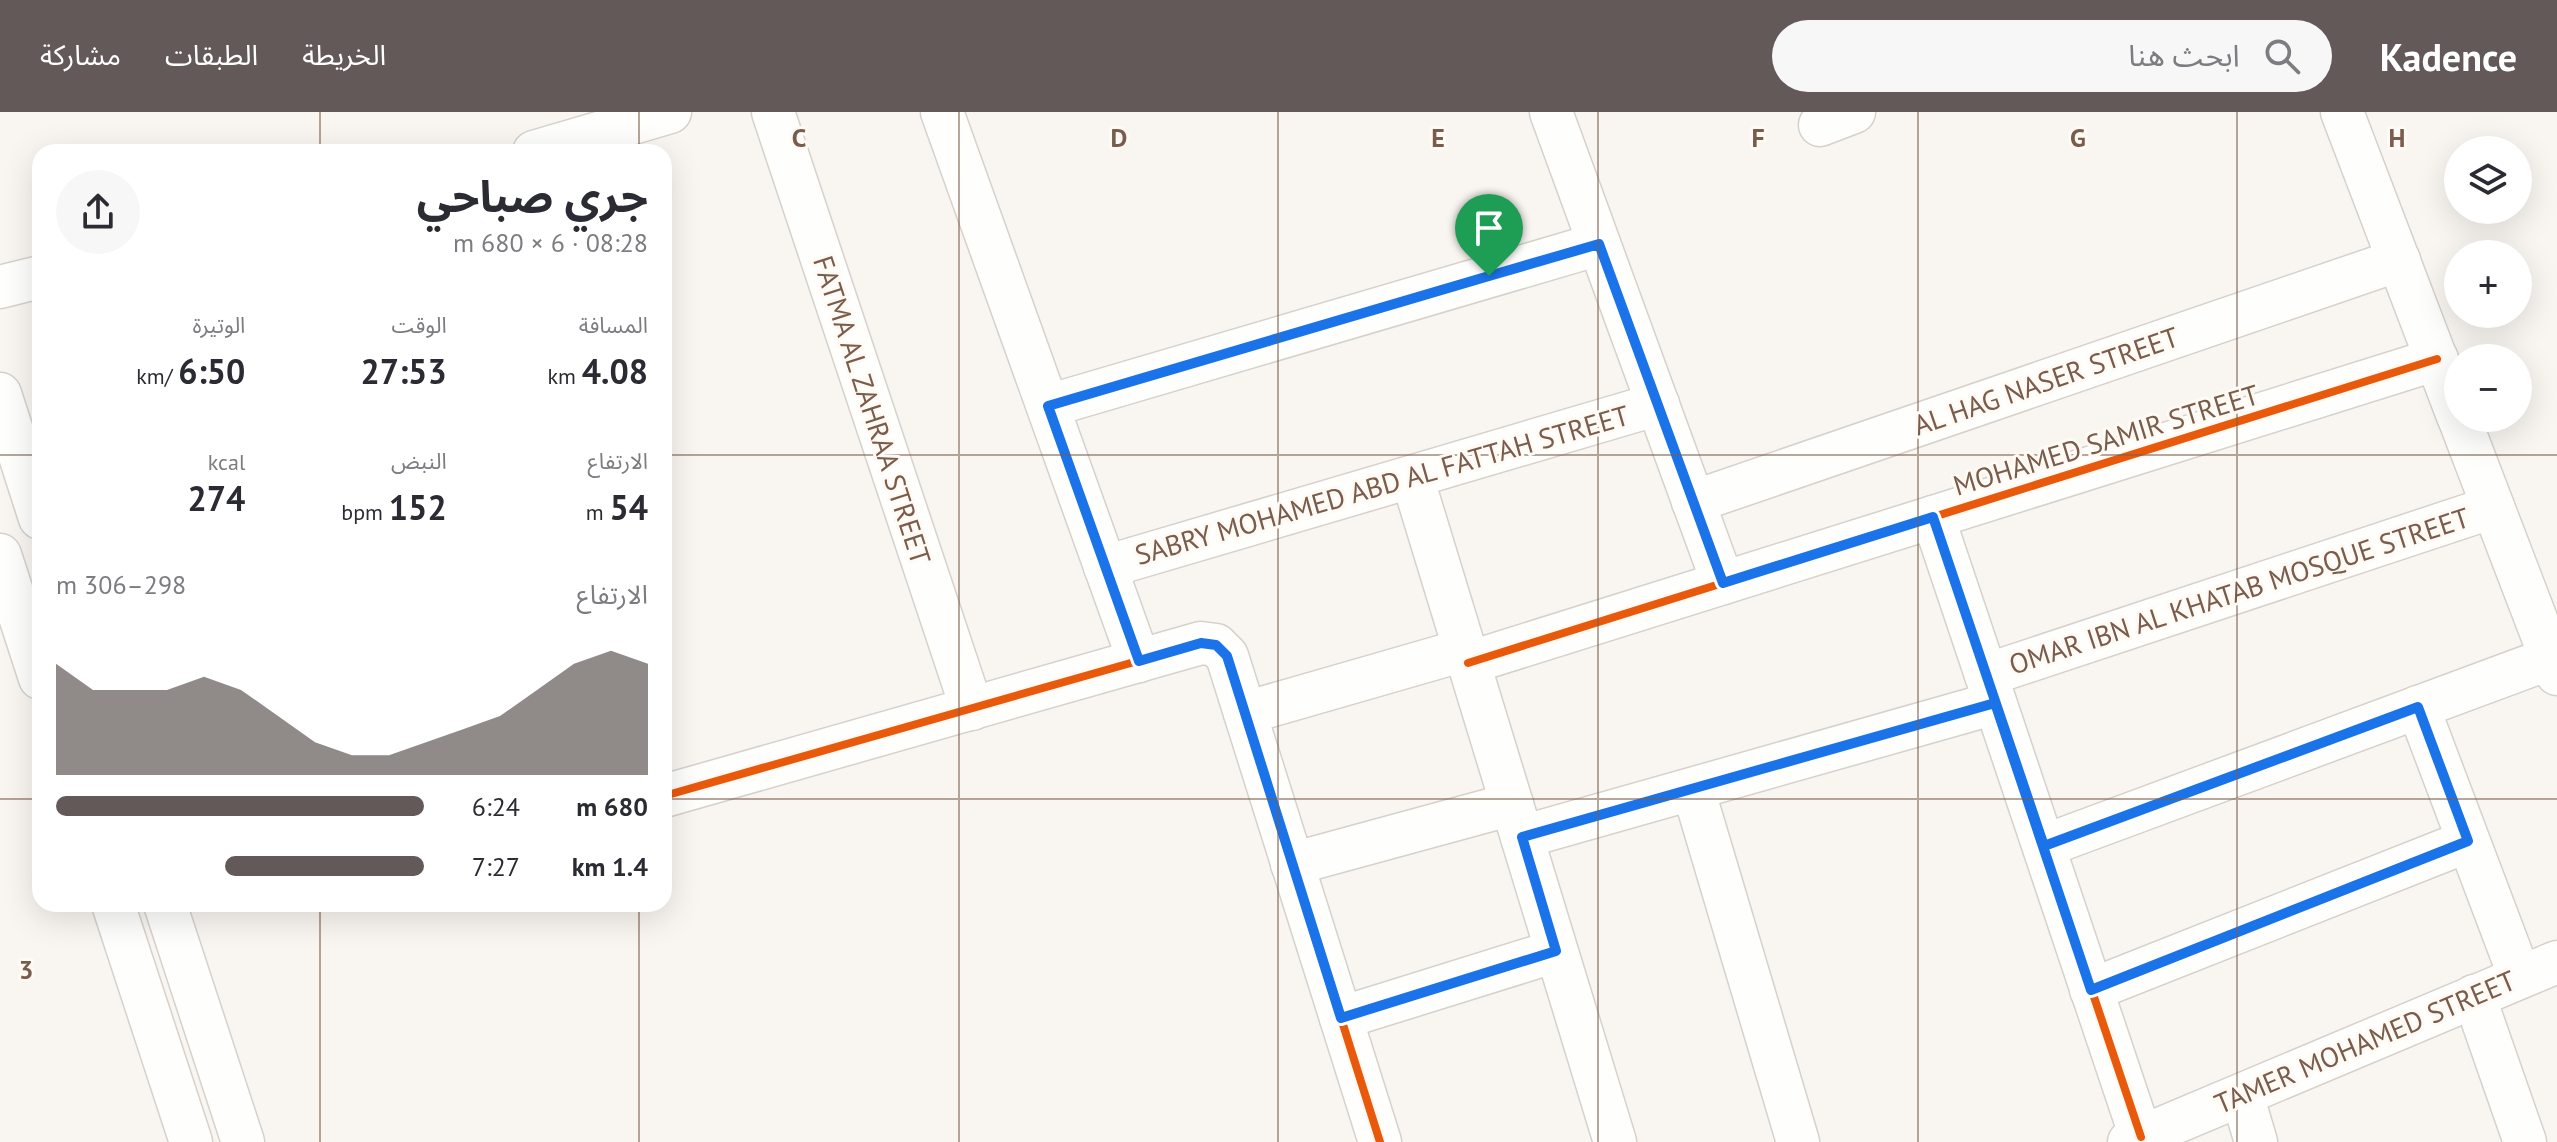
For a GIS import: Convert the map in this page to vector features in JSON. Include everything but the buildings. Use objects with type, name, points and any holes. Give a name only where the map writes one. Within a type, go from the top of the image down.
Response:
[{"type":"street","points":[[561,144],[670,112]]},
{"type":"street","name":"FATMA AL ZAHRAA STREET","points":[[773,112],[972,709]]},
{"type":"street","points":[[942,112],[1139,661]]},
{"type":"street","points":[[1551,112],[1723,583]]},
{"type":"street","points":[[2342,112],[2444,378]]},
{"type":"street","points":[[1048,406],[1599,244]]},
{"type":"street","name":"AL HAG NASER STREET","points":[[1693,502],[2399,260]]},
{"type":"street","points":[[0,287],[32,279]]},
{"type":"street","name":"MOHAMED SAMIR STREET","points":[[1245,713],[1466,656],[1723,583],[2437,359]]},
{"type":"street","points":[[0,394],[32,493]]},
{"type":"street","name":"SABRY MOHAMED ABD AL FATTAH STREET","points":[[1105,567],[1658,404]]},
{"type":"street","points":[[2044,846],[2418,707],[2554,666],[2464,432]]},
{"type":"street","points":[[1412,477],[1615,1142]]},
{"type":"street","name":"OMAR IBN AL KHATAB MOSQUE STREET","points":[[1292,864],[1693,789],[1991,689],[2493,507]]},
{"type":"street","points":[[1933,517],[2091,990],[2135,1140]]},
{"type":"street","points":[[0,555],[32,653]]},
{"type":"street","points":[[672,794],[1201,643],[1216,645],[1227,656],[1380,1142]]},
{"type":"street","points":[[2418,707],[2468,841],[2546,972]]},
{"type":"street","points":[[1693,789],[1798,1142]]},
{"type":"street","points":[[2091,990],[2468,841]]},
{"type":"street","points":[[116,912],[191,1142]]},
{"type":"street","points":[[168,912],[243,1142]]},
{"type":"street","points":[[1341,1018],[1556,951]]},
{"type":"street","name":"TAMER MOHAMED STREET","points":[[2135,1140],[2474,996],[2546,972]]},
{"type":"street","points":[[2474,996],[2525,1142]]},
{"type":"street","points":[[2242,1095],[2256,1142]]},
{"type":"cycle path","points":[[1468,663],[2437,359]]},
{"type":"cycle path","points":[[1933,517],[2141,1137]]},
{"type":"cycle path","points":[[672,794],[1201,643],[1216,645],[1227,656],[1380,1142]]},
{"type":"route","points":[[1599,244],[1723,583],[1933,517],[2044,846],[2418,707],[2468,841],[2091,990],[1995,703],[1522,837],[1556,951],[1341,1018],[1227,656],[1216,645],[1201,643],[1139,661],[1048,406],[1489,276],[1599,244]]}]
